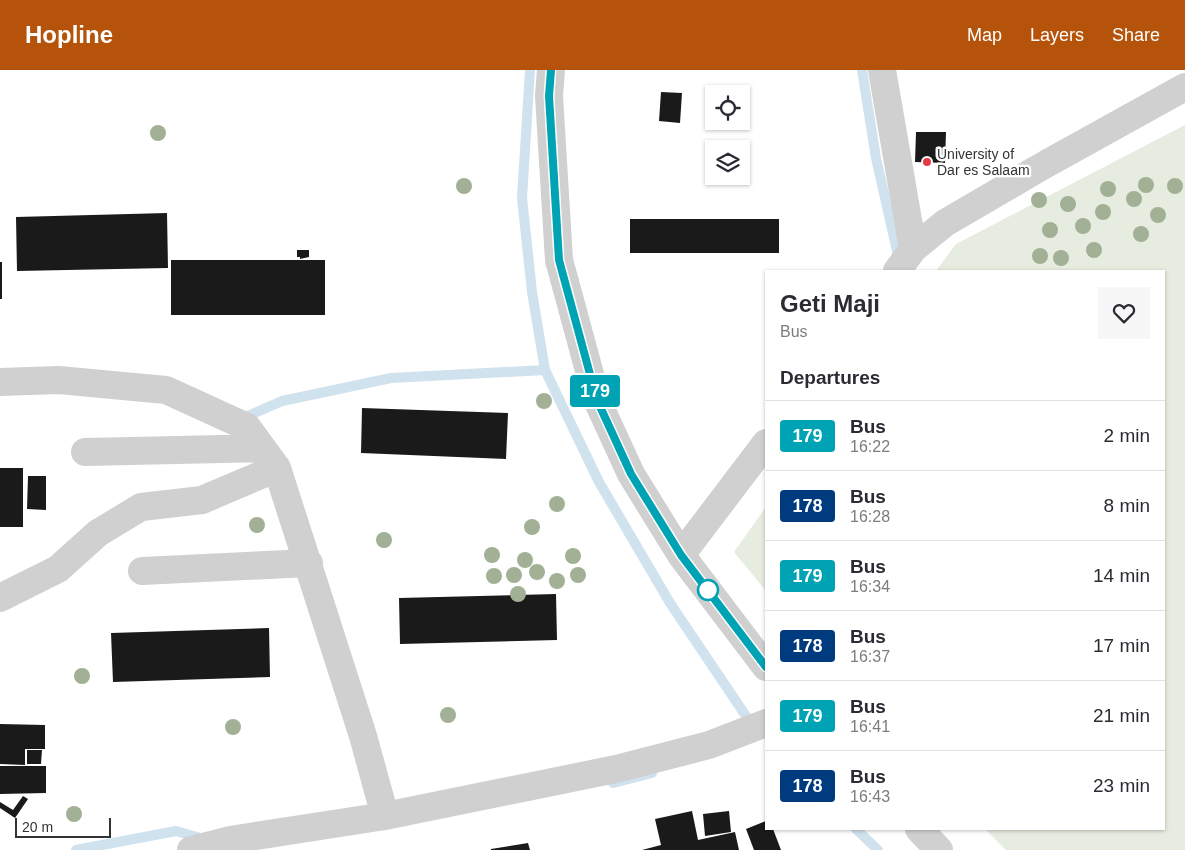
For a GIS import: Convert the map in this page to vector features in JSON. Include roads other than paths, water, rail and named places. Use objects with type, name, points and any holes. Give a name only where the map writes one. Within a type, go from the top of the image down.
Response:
[{"type":"street","points":[[551,70],[549,96],[559,260],[597,400],[631,474],[681,555],[765,666]]},
{"type":"street","points":[[882,70],[914,249]]},
{"type":"street","points":[[898,270],[914,249],[945,224],[1046,164],[1185,87]]},
{"type":"street","points":[[0,382],[60,380],[166,390],[247,427],[269,458],[309,563],[363,736],[385,816]]},
{"type":"street","points":[[681,555],[765,444]]},
{"type":"street","points":[[84,452],[269,458]]},
{"type":"street","points":[[0,598],[58,569],[98,533],[140,507],[202,500],[269,458]]},
{"type":"street","points":[[142,571],[309,563]]},
{"type":"street","points":[[191,850],[230,840],[385,816],[616,769],[709,745],[765,723]]},
{"type":"street","points":[[920,830],[939,850]]},
{"type":"waterway","points":[[530,70],[522,198],[532,292],[545,370],[599,482],[670,603],[754,728]]},
{"type":"waterway","points":[[862,70],[876,158],[899,260]]},
{"type":"waterway","points":[[241,419],[282,401],[391,378],[545,370]]},
{"type":"waterway","points":[[613,783],[652,773]]},
{"type":"waterway","points":[[857,830],[878,850]]},
{"type":"waterway","points":[[76,850],[176,831],[204,839]]},
{"type":"place","name":"University of Dar es Salaam","points":[[927,162]]}]
